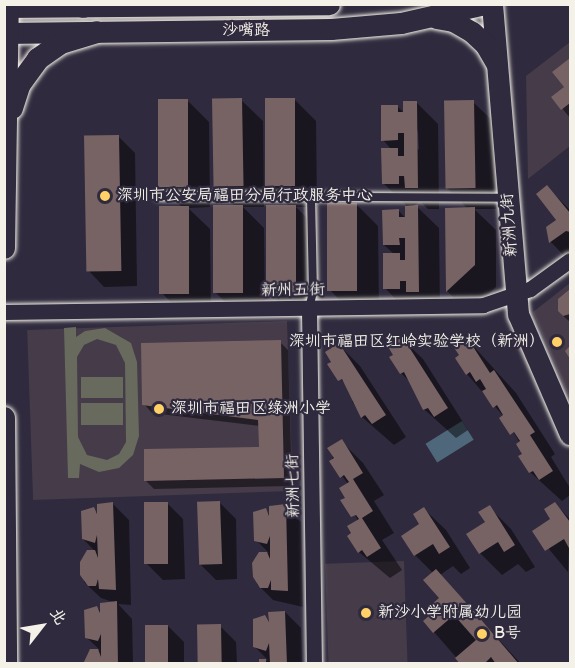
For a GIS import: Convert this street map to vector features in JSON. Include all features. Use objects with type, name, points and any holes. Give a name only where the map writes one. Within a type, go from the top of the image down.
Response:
[{"type":"main road","name":"沙嘴路","points":[[7,6],[329,4]]},
{"type":"main road","name":"沙嘴路","points":[[6,33],[310,30],[423,18],[485,4]]},
{"type":"main road","name":"新洲九街","points":[[492,4],[515,296],[525,336],[570,434]]},
{"type":"main road","points":[[4,248],[7,6]]},
{"type":"main road","points":[[423,18],[447,19],[472,32],[488,48],[499,72]]},
{"type":"main road","points":[[5,145],[20,84],[38,59],[61,43],[96,32]]},
{"type":"main road","points":[[4,418],[6,663]]},
{"type":"street","name":"新州五街","points":[[4,312],[483,305],[515,296],[570,260]]},
{"type":"street","name":"新洲七街","points":[[309,309],[314,663]]},
{"type":"lane","points":[[159,196],[508,198]]},
{"type":"lane","points":[[309,309],[313,291],[311,197]]},
{"type":"shaded area","points":[[570,42],[570,146],[528,179],[526,76]]},
{"type":"shaded area","name":"深圳市福田区红岭实验学校（新洲）","points":[[570,283],[570,399],[533,312]]},
{"type":"shaded area","name":"深圳市福田区绿洲小学","points":[[287,321],[293,491],[33,500],[27,330]]},
{"type":"shaded area","name":"新沙小学附属幼儿园","points":[[404,561],[408,663],[329,664],[325,564]]},
{"type":"green space","points":[[76,327],[76,337],[85,331],[105,328],[131,343],[137,362],[139,436],[133,455],[119,468],[99,472],[80,464],[79,478],[68,478],[64,328]],"holes":[[[97,339],[116,345],[125,363],[126,442],[119,454],[107,460],[87,455],[78,437],[77,357],[84,345]]]},
{"type":"green space","points":[[81,377],[123,377],[123,398],[81,398]]},
{"type":"green space","points":[[81,403],[123,403],[123,425],[81,425]]},
{"type":"water","points":[[462,421],[474,440],[437,462],[426,444]]},
{"type":"building","points":[[570,58],[570,103],[561,110],[551,97],[564,87],[552,72]]},
{"type":"building","points":[[242,98],[244,186],[214,187],[212,99]]},
{"type":"building","points":[[265,98],[295,98],[295,186],[265,186]]},
{"type":"building","points":[[158,99],[188,99],[188,187],[158,187]]},
{"type":"building","points":[[474,100],[476,188],[446,189],[444,101]]},
{"type":"building","points":[[403,101],[417,101],[418,188],[405,188],[404,176],[399,176],[399,184],[382,184],[381,148],[398,148],[398,156],[404,156],[404,133],[398,133],[398,140],[381,141],[381,105],[398,105],[398,112],[403,112]]},
{"type":"building","points":[[119,135],[121,271],[86,272],[84,136]]},
{"type":"building","points":[[547,185],[570,213],[570,232],[566,231],[549,243],[546,227],[556,220],[536,194]]},
{"type":"building","points":[[327,203],[357,203],[357,291],[327,291]]},
{"type":"building","points":[[213,205],[243,205],[243,293],[213,293]]},
{"type":"building","points":[[266,205],[296,205],[296,293],[266,293]]},
{"type":"building","points":[[418,205],[419,292],[406,292],[406,281],[400,281],[400,289],[383,289],[383,253],[400,253],[400,260],[405,260],[405,238],[399,238],[400,245],[383,245],[382,210],[399,209],[399,217],[405,217],[405,206]]},
{"type":"building","points":[[159,206],[189,206],[189,294],[159,294]]},
{"type":"building","points":[[475,207],[475,265],[446,292],[445,208]]},
{"type":"building","points":[[570,289],[570,314],[563,316],[558,311],[558,299]]},
{"type":"building","points":[[402,336],[448,408],[434,417],[428,408],[423,410],[404,372],[400,374],[389,357],[393,355],[387,345]]},
{"type":"building","points":[[467,337],[490,373],[494,370],[535,432],[530,435],[553,471],[539,480],[533,471],[529,473],[518,456],[522,454],[516,444],[520,441],[514,432],[510,435],[499,418],[503,415],[497,405],[493,408],[482,391],[486,389],[480,379],[476,382],[470,372],[466,375],[455,358],[459,355],[453,346]]},
{"type":"building","points":[[281,340],[284,478],[144,481],[144,449],[259,447],[258,420],[142,405],[141,343]]},
{"type":"building","points":[[339,343],[386,415],[372,424],[365,415],[361,418],[342,379],[338,381],[327,364],[331,362],[325,352]]},
{"type":"building","points":[[570,346],[570,359],[565,351]]},
{"type":"building","points":[[342,439],[363,473],[353,479],[373,511],[362,518],[381,548],[367,557],[362,550],[358,553],[347,536],[351,533],[347,526],[359,519],[356,515],[351,517],[340,500],[345,498],[339,488],[349,482],[344,475],[340,478],[329,461],[334,458],[327,448]]},
{"type":"building","points":[[220,501],[222,564],[199,565],[197,502]]},
{"type":"building","points":[[113,502],[116,590],[99,589],[98,579],[96,586],[88,586],[80,575],[80,562],[87,550],[95,550],[98,558],[97,535],[95,543],[82,539],[81,511],[94,507],[97,514],[97,504]]},
{"type":"building","points":[[144,502],[168,502],[168,564],[144,564]]},
{"type":"building","points":[[555,502],[570,522],[570,550],[564,539],[545,551],[532,531],[550,519],[544,509]]},
{"type":"building","points":[[286,504],[288,591],[271,590],[271,580],[268,588],[260,588],[253,577],[252,563],[259,552],[267,552],[270,559],[270,536],[267,544],[254,541],[253,512],[266,508],[269,516],[269,506]]},
{"type":"building","points":[[490,505],[515,545],[504,552],[498,542],[479,554],[466,534],[485,522],[478,512]]},
{"type":"building","points":[[424,507],[450,547],[439,554],[433,544],[414,556],[401,536],[419,524],[413,514]]},
{"type":"building","points":[[436,569],[519,664],[496,664],[491,657],[484,664],[460,664],[455,658],[476,640],[454,615],[433,633],[423,621],[430,615],[425,610],[439,598],[423,580]]},
{"type":"building","points":[[117,601],[118,664],[83,664],[90,649],[98,649],[101,657],[101,634],[98,641],[85,638],[84,610],[97,606],[100,613],[100,603]]},
{"type":"building","points":[[285,611],[287,664],[270,664],[269,643],[266,651],[253,647],[253,619],[265,615],[269,622],[268,612]]},
{"type":"building","points":[[197,624],[221,624],[222,664],[198,664]]},
{"type":"building","points":[[145,625],[168,625],[168,664],[145,664]]},
{"type":"building","points":[[259,659],[266,659],[266,664],[259,664]]},
{"type":"place","name":"深圳市公安局福田分局行政服务中心","points":[[105,196]]},
{"type":"place","name":"深圳市福田区红岭实验学校（新洲）","points":[[557,342]]},
{"type":"place","name":"深圳市福田区绿洲小学","points":[[159,409]]},
{"type":"place","name":"新沙小学附属幼儿园","points":[[366,613]]},
{"type":"place","name":"B号","points":[[482,634]]}]
